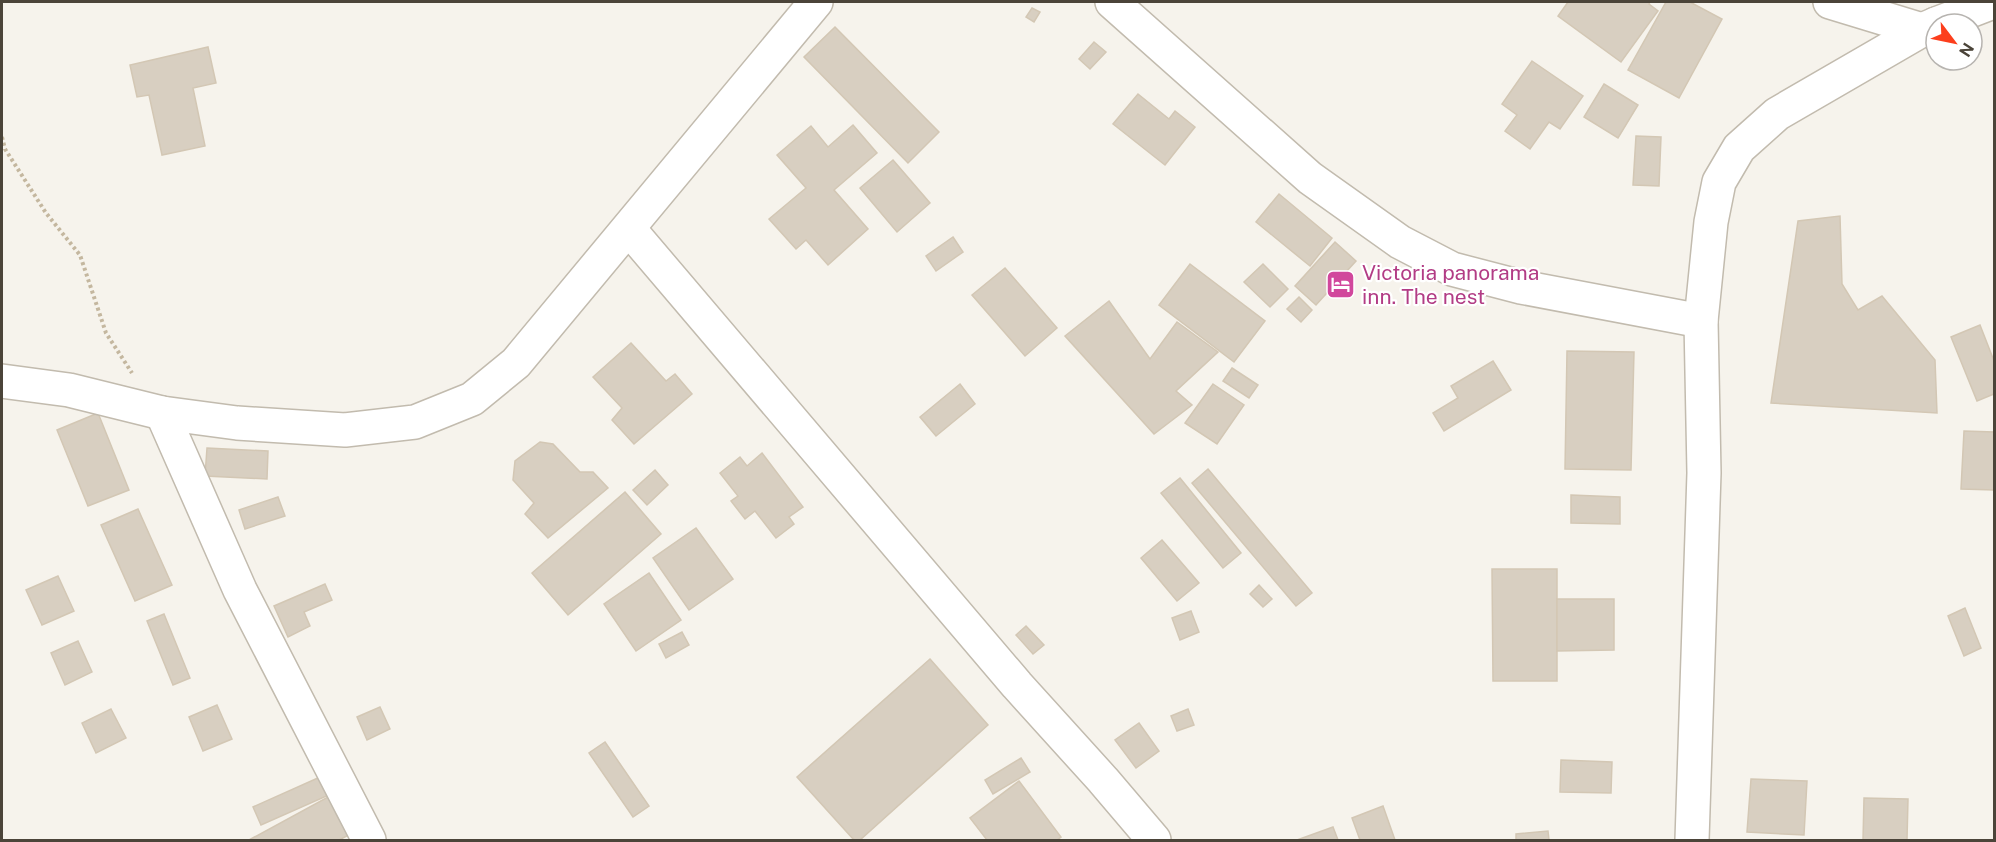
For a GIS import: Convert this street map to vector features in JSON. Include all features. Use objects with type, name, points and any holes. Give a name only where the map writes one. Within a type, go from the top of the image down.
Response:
[{"type":"street","points":[[2,381],[69,390],[162,413],[237,423],[345,430],[414,422],[472,399],[516,363],[816,2]]},
{"type":"street","points":[[1112,2],[1310,178],[1400,242],[1452,269],[1521,287],[1701,321]]},
{"type":"street","points":[[1830,2],[1924,18]]},
{"type":"street","points":[[1962,12],[1993,2]]},
{"type":"street","points":[[1692,840],[1704,472],[1701,321],[1711,222],[1719,182],[1739,148],[1777,114],[1924,28]]},
{"type":"street","points":[[629,229],[1017,685],[1154,840]]},
{"type":"street","points":[[162,413],[240,590],[369,840]]},
{"type":"path","points":[[2,138],[5,149],[46,213],[81,255],[106,333],[162,413]]},
{"type":"building","points":[[1568,2],[1650,2],[1649,4],[1658,11],[1621,62],[1558,16]]},
{"type":"building","points":[[1666,2],[1690,2],[1722,19],[1679,98],[1628,70]]},
{"type":"building","points":[[1032,8],[1040,12],[1034,22],[1026,17]]},
{"type":"building","points":[[835,27],[939,132],[908,163],[804,57]]},
{"type":"building","points":[[1094,42],[1106,52],[1090,69],[1079,59]]},
{"type":"building","points":[[208,47],[216,83],[193,88],[205,146],[162,155],[149,95],[137,97],[130,65]]},
{"type":"building","points":[[1532,61],[1583,96],[1560,129],[1549,122],[1530,149],[1505,131],[1517,115],[1502,104]]},
{"type":"building","points":[[1604,84],[1638,105],[1618,138],[1584,117]]},
{"type":"building","points":[[1138,94],[1169,119],[1175,111],[1195,127],[1165,165],[1113,124]]},
{"type":"building","points":[[853,125],[877,153],[834,190],[868,229],[828,265],[806,240],[796,249],[769,219],[806,188],[777,155],[811,126],[828,147]]},
{"type":"building","points":[[1636,136],[1661,137],[1659,186],[1633,185]]},
{"type":"building","points":[[893,160],[930,203],[897,232],[860,188]]},
{"type":"building","points":[[1279,194],[1332,238],[1310,266],[1256,222]]},
{"type":"building","points":[[1840,216],[1842,284],[1858,310],[1882,296],[1935,360],[1937,413],[1771,403],[1798,221]]},
{"type":"building","points":[[953,237],[963,252],[936,271],[926,256]]},
{"type":"building","points":[[1335,242],[1356,261],[1316,305],[1295,286]]},
{"type":"building","points":[[1190,264],[1265,321],[1234,362],[1159,305]]},
{"type":"building","points":[[1263,264],[1288,289],[1270,307],[1244,282]]},
{"type":"building","points":[[1005,268],[1057,328],[1025,356],[972,295]]},
{"type":"building","points":[[1299,297],[1312,310],[1301,322],[1287,309]]},
{"type":"building","points":[[1109,301],[1150,359],[1177,322],[1218,352],[1176,391],[1192,405],[1154,434],[1065,336]]},
{"type":"building","points":[[1980,325],[1994,361],[1994,394],[1977,401],[1951,337]]},
{"type":"building","points":[[631,343],[666,381],[675,374],[692,394],[634,444],[612,420],[622,408],[593,377]]},
{"type":"building","points":[[1567,351],[1634,352],[1631,470],[1565,469]]},
{"type":"building","points":[[1493,361],[1511,390],[1444,431],[1433,413],[1458,398],[1451,386]]},
{"type":"building","points":[[1232,368],[1258,385],[1249,398],[1223,381]]},
{"type":"building","points":[[960,384],[975,404],[936,436],[920,417]]},
{"type":"building","points":[[1213,384],[1244,405],[1217,444],[1185,423]]},
{"type":"building","points":[[98,413],[129,490],[88,506],[57,430]]},
{"type":"building","points":[[1964,431],[1994,432],[1994,490],[1961,489]]},
{"type":"building","points":[[540,442],[553,444],[580,472],[593,472],[608,488],[548,538],[525,514],[534,503],[513,480],[515,461]]},
{"type":"building","points":[[207,448],[268,451],[267,479],[205,476]]},
{"type":"building","points":[[762,453],[803,507],[789,517],[794,524],[776,538],[755,511],[745,519],[731,501],[738,496],[720,473],[740,457],[747,466]]},
{"type":"building","points":[[1208,469],[1312,593],[1296,606],[1192,483]]},
{"type":"building","points":[[655,470],[668,485],[647,505],[633,490]]},
{"type":"building","points":[[1180,478],[1241,553],[1223,568],[1161,493]]},
{"type":"building","points":[[625,492],[661,534],[568,615],[532,573]]},
{"type":"building","points":[[1571,495],[1620,497],[1620,524],[1571,523]]},
{"type":"building","points":[[278,497],[285,516],[245,529],[239,510]]},
{"type":"building","points":[[138,509],[172,585],[135,601],[101,525]]},
{"type":"building","points":[[696,528],[733,579],[689,610],[653,558]]},
{"type":"building","points":[[1162,540],[1199,583],[1177,601],[1141,558]]},
{"type":"building","points":[[1492,569],[1557,569],[1557,681],[1493,681]]},
{"type":"building","points":[[649,573],[681,620],[636,651],[604,604]]},
{"type":"building","points":[[58,576],[74,611],[42,625],[26,590]]},
{"type":"building","points":[[325,584],[332,600],[304,612],[310,626],[288,637],[274,606]]},
{"type":"building","points":[[1259,585],[1272,599],[1263,607],[1250,594]]},
{"type":"building","points":[[1557,599],[1614,599],[1614,650],[1557,651]]},
{"type":"building","points":[[1965,608],[1981,648],[1964,656],[1948,616]]},
{"type":"building","points":[[1191,611],[1199,632],[1180,640],[1172,618]]},
{"type":"building","points":[[164,614],[190,678],[173,685],[147,621]]},
{"type":"building","points":[[1026,626],[1044,645],[1033,654],[1016,635]]},
{"type":"building","points":[[682,632],[689,645],[666,658],[659,644]]},
{"type":"building","points":[[78,641],[92,672],[65,685],[51,653]]},
{"type":"building","points":[[930,659],[988,725],[860,840],[854,840],[797,777]]},
{"type":"building","points":[[217,705],[232,739],[203,751],[189,717]]},
{"type":"building","points":[[380,707],[390,729],[367,740],[357,717]]},
{"type":"building","points":[[111,709],[126,738],[96,753],[82,723]]},
{"type":"building","points":[[1188,709],[1194,725],[1177,731],[1171,716]]},
{"type":"building","points":[[1139,723],[1159,751],[1136,768],[1115,740]]},
{"type":"building","points":[[605,742],[649,806],[633,817],[589,753]]},
{"type":"building","points":[[1021,758],[1030,772],[993,794],[985,780]]},
{"type":"building","points":[[1561,760],[1612,762],[1611,793],[1560,792]]},
{"type":"building","points":[[320,777],[329,795],[261,825],[253,807]]},
{"type":"building","points":[[1751,779],[1807,781],[1804,835],[1747,832]]},
{"type":"building","points":[[1019,781],[1061,837],[1057,840],[987,840],[970,818]]},
{"type":"building","points":[[328,797],[349,835],[339,840],[249,840]]},
{"type":"building","points":[[1864,798],[1908,799],[1907,840],[1863,840]]},
{"type":"building","points":[[1383,806],[1395,840],[1360,840],[1352,818]]},
{"type":"building","points":[[1333,827],[1338,840],[1297,840]]},
{"type":"building","points":[[1548,831],[1549,840],[1516,840],[1516,834]]},
{"type":"place","name":"Victoria panorama inn. The nest","points":[[1341,285]]}]
